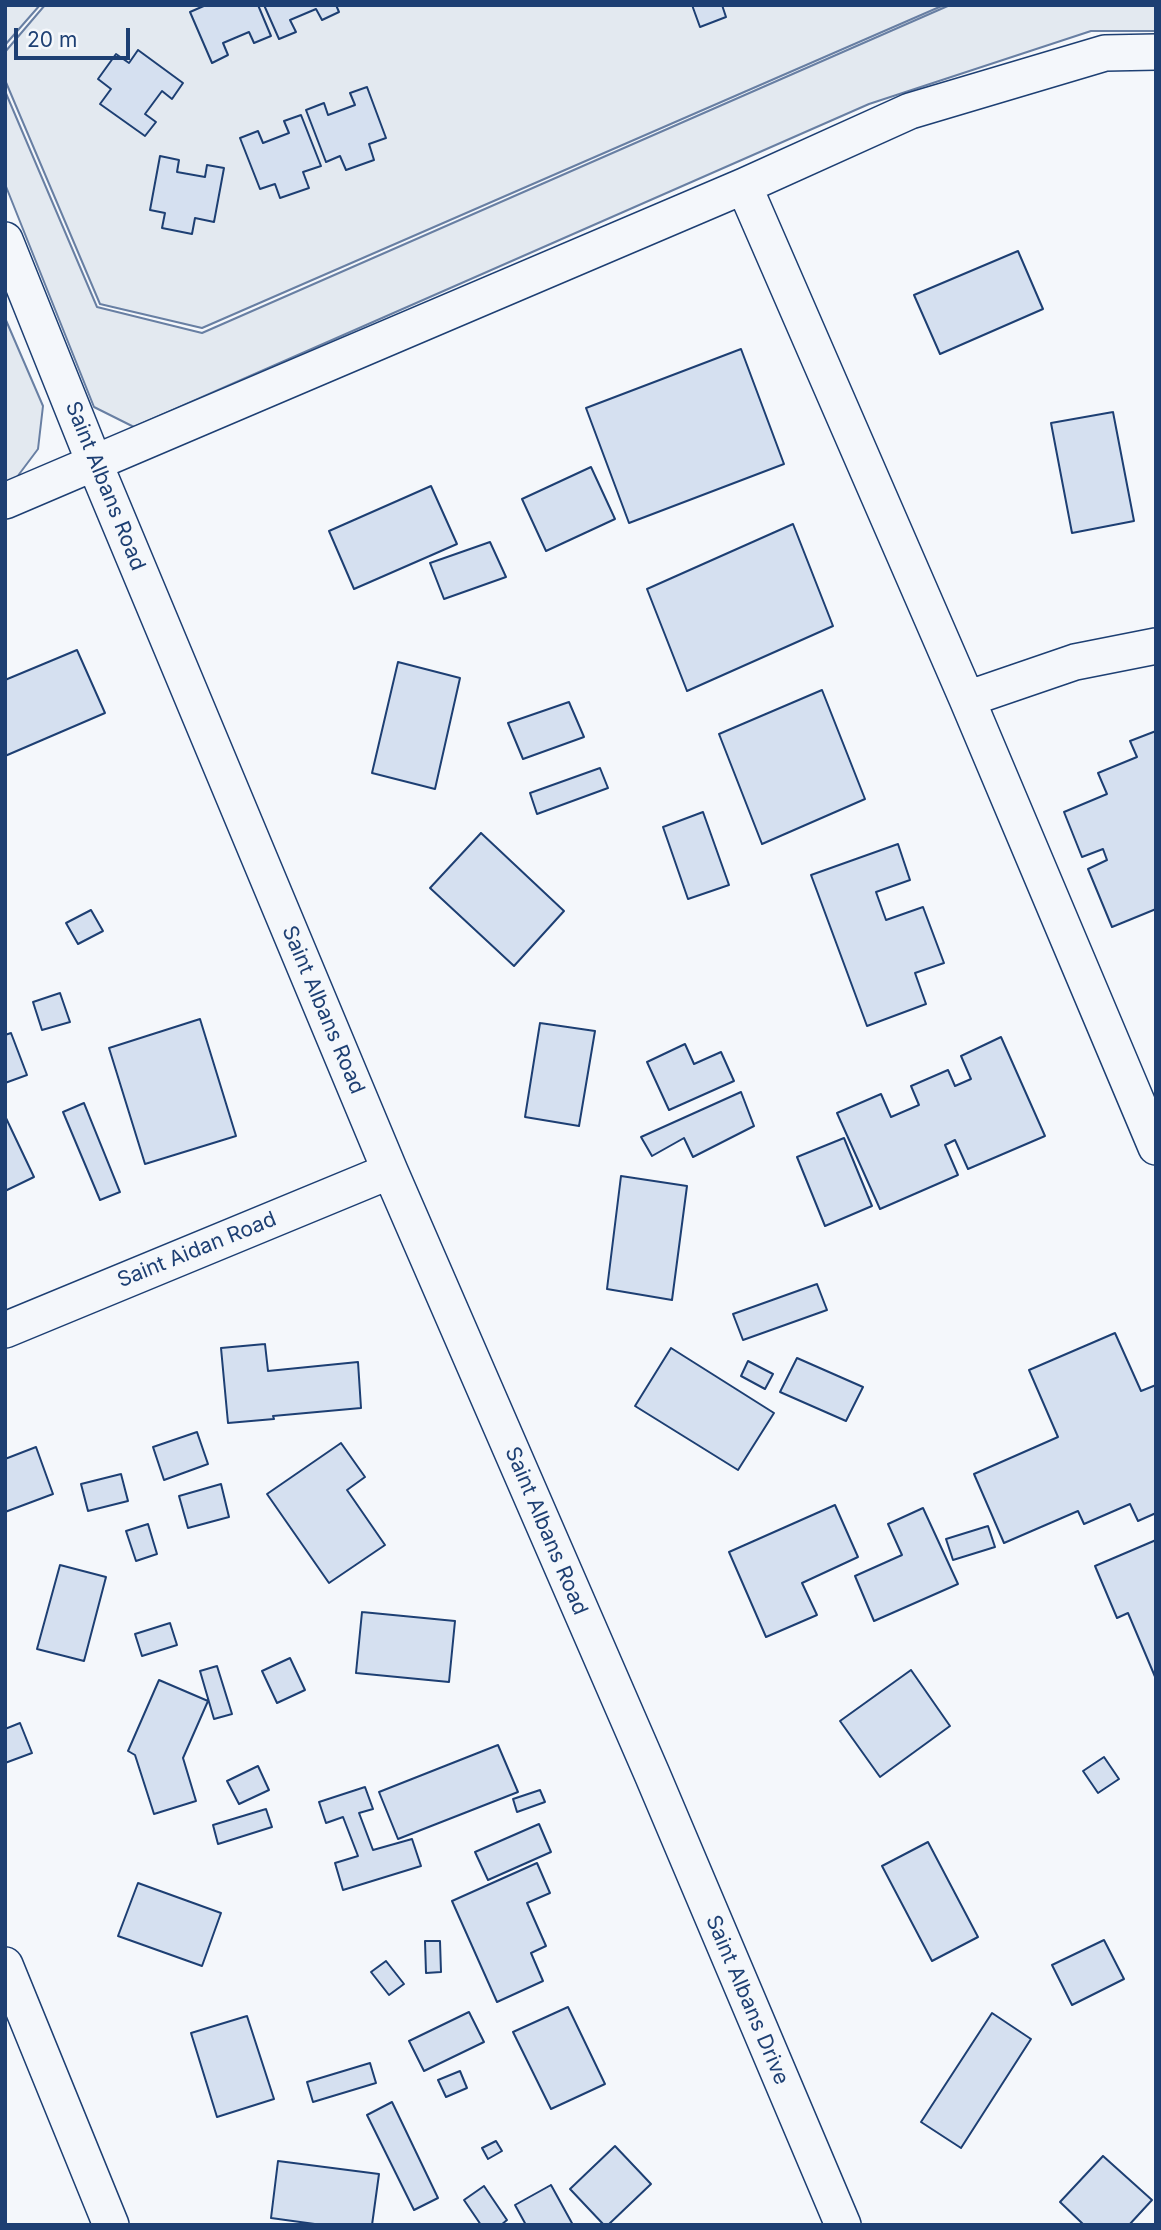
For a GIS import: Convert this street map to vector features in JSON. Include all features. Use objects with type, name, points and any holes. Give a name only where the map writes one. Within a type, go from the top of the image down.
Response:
[{"type":"street","points":[[5,501],[744,186],[910,111],[1105,53],[1156,52]]},
{"type":"street","points":[[744,186],[967,699],[1156,1147]]},
{"type":"street","name":"Saint Albans Road","points":[[5,240],[94,462],[390,1171],[652,1774]]},
{"type":"street","points":[[967,699],[1075,662],[1156,646]]},
{"type":"street","name":"Saint Aidan Road","points":[[5,1330],[390,1171]]},
{"type":"street","name":"Saint Albans Drive","points":[[652,1774],[837,2223]]},
{"type":"street","points":[[5,1965],[111,2225]]},
{"type":"shaded area","points":[[5,5],[40,5],[5,45]]},
{"type":"shaded area","points":[[45,5],[944,5],[202,328],[100,304],[5,80],[5,52]]},
{"type":"shaded area","points":[[950,5],[1156,5],[1156,31],[1091,31],[869,104],[134,427],[94,407],[5,184],[5,91],[97,307],[202,333]]},
{"type":"shaded area","points":[[5,318],[43,406],[38,449],[14,481],[5,486]]},
{"type":"building","points":[[206,5],[258,5],[271,36],[254,43],[249,32],[223,43],[228,55],[212,63],[190,12]]},
{"type":"building","points":[[264,5],[336,5],[339,12],[322,20],[316,9],[290,20],[296,32],[279,39]]},
{"type":"building","points":[[692,5],[722,5],[726,17],[700,27]]},
{"type":"building","points":[[138,50],[183,83],[172,99],[162,91],[145,114],[156,122],[145,136],[100,104],[111,89],[98,79],[116,54],[129,63]]},
{"type":"building","points":[[367,87],[386,138],[369,144],[374,160],[346,170],[340,156],[326,162],[306,110],[324,103],[328,115],[355,105],[350,93]]},
{"type":"building","points":[[301,115],[321,166],[303,172],[309,188],[280,198],[275,184],[260,189],[240,138],[258,131],[263,143],[289,133],[284,121]]},
{"type":"building","points":[[160,156],[179,160],[177,172],[205,177],[207,165],[224,168],[214,222],[195,218],[192,234],[162,228],[165,213],[150,210]]},
{"type":"building","points":[[1018,251],[1043,309],[940,354],[914,295]]},
{"type":"building","points":[[741,349],[784,464],[629,523],[586,408]]},
{"type":"building","points":[[1113,412],[1134,521],[1072,533],[1051,423]]},
{"type":"building","points":[[591,467],[615,519],[546,551],[522,499]]},
{"type":"building","points":[[431,486],[457,544],[354,589],[329,531]]},
{"type":"building","points":[[793,524],[833,626],[687,691],[647,589]]},
{"type":"building","points":[[490,542],[506,577],[444,599],[430,563]]},
{"type":"building","points":[[77,650],[105,713],[5,756],[5,680]]},
{"type":"building","points":[[398,662],[460,678],[435,789],[372,773]]},
{"type":"building","points":[[822,690],[865,799],[762,844],[719,734]]},
{"type":"building","points":[[569,702],[584,737],[523,759],[508,723]]},
{"type":"building","points":[[1156,731],[1156,909],[1112,927],[1088,869],[1107,860],[1103,849],[1082,857],[1064,812],[1107,794],[1098,773],[1137,757],[1130,741]]},
{"type":"building","points":[[600,768],[608,788],[537,814],[530,793]]},
{"type":"building","points":[[703,812],[729,885],[688,899],[663,827]]},
{"type":"building","points":[[481,833],[564,911],[514,966],[430,888]]},
{"type":"building","points":[[898,844],[910,880],[876,892],[886,920],[923,907],[944,963],[915,973],[926,1004],[867,1026],[811,875]]},
{"type":"building","points":[[91,910],[103,931],[78,944],[66,923]]},
{"type":"building","points":[[60,993],[70,1022],[42,1030],[33,1002]]},
{"type":"building","points":[[200,1019],[236,1136],[145,1164],[109,1048]]},
{"type":"building","points":[[540,1023],[595,1031],[579,1126],[525,1117]]},
{"type":"building","points":[[11,1033],[27,1075],[5,1083],[5,1035]]},
{"type":"building","points":[[1001,1037],[1045,1136],[968,1169],[955,1140],[945,1145],[958,1175],[880,1209],[837,1113],[881,1094],[891,1117],[919,1105],[911,1086],[948,1070],[955,1086],[971,1079],[961,1056]]},
{"type":"building","points":[[685,1044],[694,1064],[721,1052],[734,1081],[669,1110],[647,1062]]},
{"type":"building","points":[[741,1092],[754,1126],[693,1157],[684,1138],[652,1156],[641,1137]]},
{"type":"building","points":[[84,1103],[120,1192],[100,1200],[63,1112]]},
{"type":"building","points":[[5,1116],[34,1177],[5,1191]]},
{"type":"building","points":[[844,1138],[872,1206],[825,1226],[797,1157]]},
{"type":"building","points":[[621,1176],[687,1186],[672,1300],[607,1289]]},
{"type":"building","points":[[817,1284],[827,1310],[743,1340],[733,1314]]},
{"type":"building","points":[[1115,1333],[1141,1391],[1156,1385],[1156,1513],[1138,1521],[1130,1504],[1084,1524],[1078,1511],[1004,1543],[974,1474],[1058,1437],[1029,1370]]},
{"type":"building","points":[[265,1344],[268,1371],[358,1362],[361,1408],[228,1423],[221,1348]]},
{"type":"building","points":[[671,1348],[774,1413],[738,1470],[635,1406]]},
{"type":"building","points":[[797,1358],[863,1387],[846,1421],[780,1392]]},
{"type":"building","points":[[748,1361],[773,1374],[765,1389],[741,1376]]},
{"type":"building","points":[[197,1432],[208,1464],[164,1480],[153,1447]]},
{"type":"building","points":[[341,1443],[365,1477],[347,1490],[385,1545],[329,1583],[267,1494]]},
{"type":"building","points":[[36,1447],[53,1494],[5,1512],[5,1459]]},
{"type":"building","points":[[121,1474],[128,1501],[88,1511],[81,1484]]},
{"type":"building","points":[[221,1484],[229,1517],[188,1528],[179,1496]]},
{"type":"building","points":[[835,1505],[858,1557],[802,1583],[817,1615],[766,1637],[729,1552]]},
{"type":"building","points":[[923,1508],[958,1584],[874,1621],[855,1576],[902,1555],[888,1524]]},
{"type":"building","points":[[148,1524],[157,1554],[136,1561],[126,1531]]},
{"type":"building","points":[[988,1526],[995,1547],[953,1560],[946,1539]]},
{"type":"building","points":[[1156,1540],[1156,1679],[1128,1613],[1117,1618],[1095,1566]]},
{"type":"building","points":[[60,1565],[106,1577],[84,1661],[37,1649]]},
{"type":"building","points":[[362,1612],[455,1621],[449,1682],[356,1673]]},
{"type":"building","points":[[170,1623],[177,1645],[142,1656],[135,1634]]},
{"type":"building","points":[[290,1658],[305,1690],[277,1703],[262,1671]]},
{"type":"building","points":[[217,1666],[232,1714],[214,1719],[200,1671]]},
{"type":"building","points":[[911,1670],[950,1726],[880,1777],[840,1721]]},
{"type":"building","points":[[159,1680],[208,1701],[183,1758],[196,1801],[154,1814],[135,1755],[128,1751]]},
{"type":"building","points":[[20,1723],[32,1753],[5,1763],[5,1729]]},
{"type":"building","points":[[498,1745],[518,1792],[398,1839],[379,1792]]},
{"type":"building","points":[[1104,1757],[1119,1779],[1098,1793],[1083,1771]]},
{"type":"building","points":[[258,1766],[269,1790],[239,1804],[227,1781]]},
{"type":"building","points":[[365,1787],[373,1809],[359,1813],[373,1850],[412,1839],[421,1866],[343,1890],[335,1863],[358,1856],[343,1817],[326,1823],[319,1802]]},
{"type":"building","points":[[540,1790],[545,1802],[517,1812],[513,1799]]},
{"type":"building","points":[[266,1809],[272,1827],[218,1844],[213,1825]]},
{"type":"building","points":[[539,1824],[551,1852],[488,1880],[475,1852]]},
{"type":"building","points":[[928,1842],[978,1937],[932,1961],[882,1866]]},
{"type":"building","points":[[537,1863],[550,1893],[527,1903],[546,1946],[531,1953],[543,1981],[497,2002],[452,1901]]},
{"type":"building","points":[[138,1883],[221,1913],[202,1966],[118,1936]]},
{"type":"building","points":[[1104,1940],[1124,1979],[1072,2005],[1052,1965]]},
{"type":"building","points":[[425,1941],[440,1941],[441,1972],[426,1973]]},
{"type":"building","points":[[386,1961],[404,1984],[389,1995],[371,1972]]},
{"type":"building","points":[[568,2007],[605,2084],[551,2109],[513,2032]]},
{"type":"building","points":[[469,2012],[484,2042],[424,2071],[409,2041]]},
{"type":"building","points":[[992,2013],[1031,2039],[961,2148],[921,2122]]},
{"type":"building","points":[[247,2016],[274,2099],[217,2117],[191,2033]]},
{"type":"building","points":[[370,2063],[376,2083],[313,2102],[307,2082]]},
{"type":"building","points":[[460,2071],[467,2088],[446,2097],[438,2080]]},
{"type":"building","points":[[392,2102],[438,2198],[414,2210],[367,2115]]},
{"type":"building","points":[[496,2141],[502,2151],[488,2159],[482,2148]]},
{"type":"building","points":[[615,2146],[651,2184],[608,2225],[604,2225],[570,2189]]},
{"type":"building","points":[[1103,2156],[1152,2200],[1129,2225],[1084,2225],[1060,2202]]},
{"type":"building","points":[[278,2161],[379,2174],[372,2225],[322,2225],[271,2218]]},
{"type":"building","points":[[551,2185],[573,2225],[526,2225],[515,2205]]},
{"type":"building","points":[[484,2186],[507,2220],[501,2225],[481,2225],[464,2200]]}]
